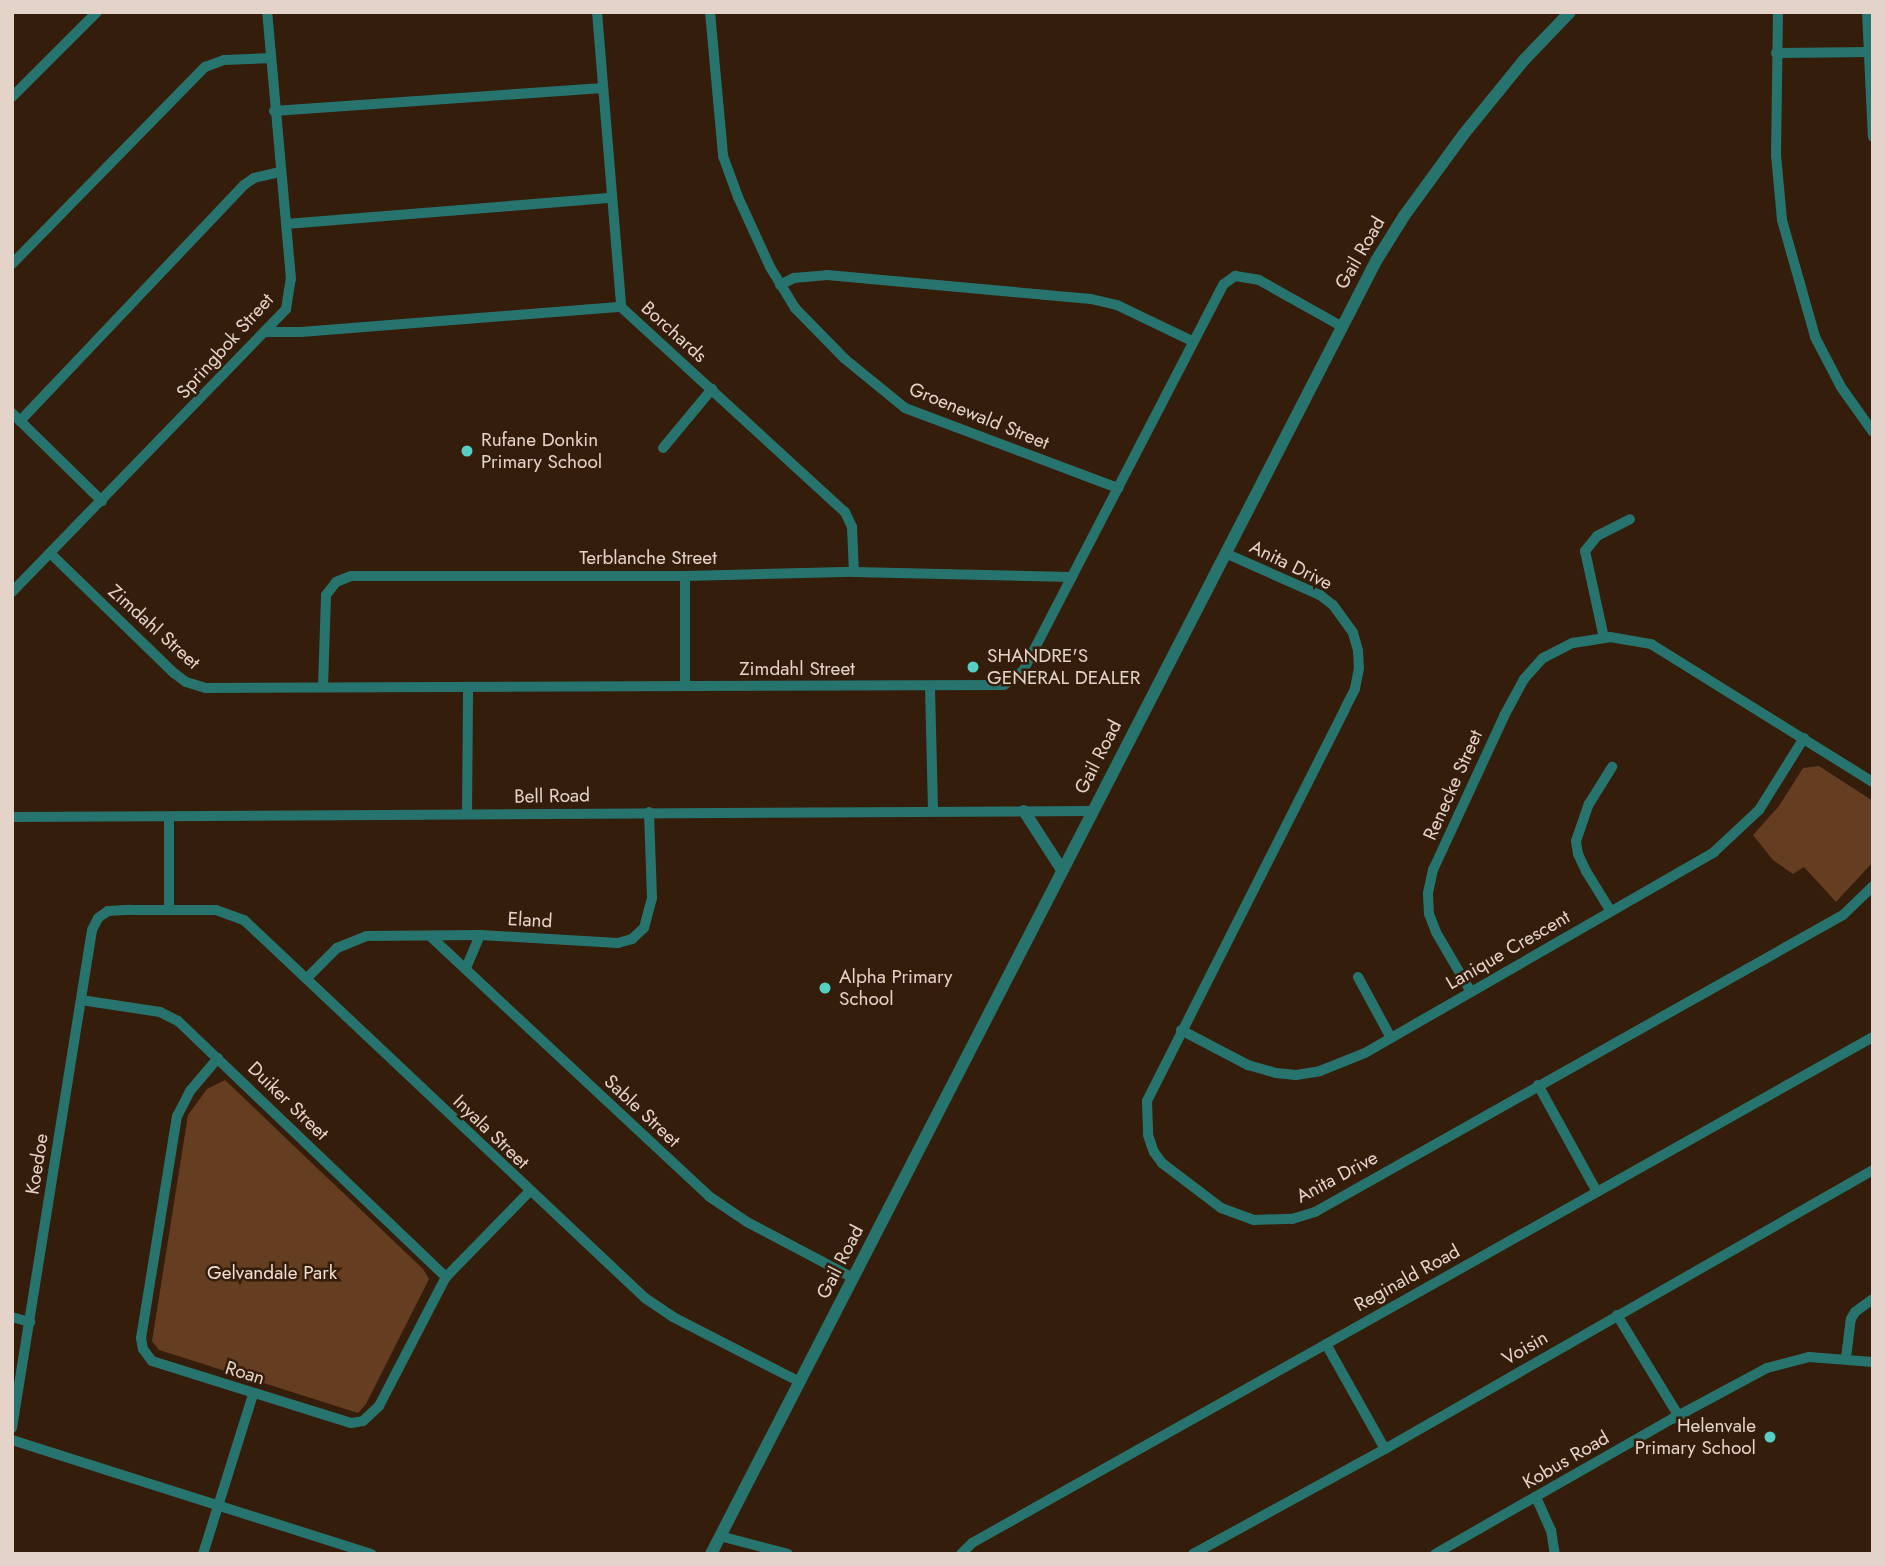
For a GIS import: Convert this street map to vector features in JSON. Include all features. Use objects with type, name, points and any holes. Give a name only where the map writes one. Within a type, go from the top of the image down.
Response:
[{"type":"street","name":"Springbok Street","points":[[12,592],[286,309],[290,296],[286,224],[279,172],[267,12]]},
{"type":"street","name":"Borchards","points":[[597,12],[621,307],[845,512],[852,527],[853,572]]},
{"type":"street","name":"Groenewald Street","points":[[710,12],[723,156],[738,197],[780,285],[795,308],[898,403],[1118,488]]},
{"type":"street","name":"Gail Road","points":[[711,1554],[1376,261],[1432,176],[1524,60],[1570,12]]},
{"type":"street","points":[[1778,12],[1776,155],[1785,233],[1815,337],[1841,387],[1873,432]]},
{"type":"street","points":[[1867,12],[1873,137]]},
{"type":"street","points":[[12,97],[89,15]]},
{"type":"street","points":[[1776,54],[1870,52]]},
{"type":"street","points":[[13,262],[205,67],[224,60],[271,58]]},
{"type":"street","points":[[274,111],[603,88]]},
{"type":"street","points":[[102,501],[16,417],[244,185],[254,178],[279,172]]},
{"type":"street","points":[[286,224],[611,198]]},
{"type":"street","points":[[780,285],[794,278],[827,275],[1091,299],[1117,305],[1194,342]]},
{"type":"street","name":"Zimdahl Street","points":[[50,553],[186,682],[206,688],[1004,685],[1023,671],[1224,284],[1235,276],[1259,280],[1341,326]]},
{"type":"street","points":[[265,332],[621,307]]},
{"type":"street","points":[[663,448],[712,389]]},
{"type":"street","points":[[1604,638],[1585,551],[1597,536],[1630,519]]},
{"type":"street","name":"Anita Drive","points":[[1225,553],[1320,595],[1333,605],[1353,633],[1359,668],[1345,709],[1147,1101],[1148,1135],[1154,1152],[1162,1163],[1221,1208],[1254,1220],[1292,1219],[1315,1212],[1843,915],[1873,886]]},
{"type":"street","name":"Terblanche Street","points":[[323,687],[324,602],[332,586],[342,578],[853,572],[1072,577]]},
{"type":"street","points":[[685,576],[685,686]]},
{"type":"street","name":"Renecke Street","points":[[1471,992],[1429,914],[1428,893],[1433,870],[1504,716],[1524,679],[1543,658],[1573,643],[1604,638],[1627,638],[1651,644],[1873,782]]},
{"type":"street","points":[[930,687],[933,810]]},
{"type":"street","points":[[467,814],[468,688]]},
{"type":"street","name":"Lanique Crescent","points":[[1181,1030],[1261,1070],[1296,1075],[1320,1071],[1364,1053],[1706,857],[1736,834],[1759,810],[1804,738]]},
{"type":"street","points":[[1610,910],[1586,871],[1578,854],[1576,841],[1589,804],[1612,767]]},
{"type":"street","points":[[1024,811],[1062,870]]},
{"type":"street","name":"Bell Road","points":[[12,817],[1092,811]]},
{"type":"street","name":"Eland","points":[[307,978],[337,948],[356,938],[480,935],[618,943],[638,936],[649,917],[652,898],[649,812]]},
{"type":"street","points":[[169,818],[169,908]]},
{"type":"street","name":"Inyala Street","points":[[107,911],[216,909],[238,916],[307,978],[530,1192],[659,1309],[800,1382]]},
{"type":"street","name":"Koedoe","points":[[12,1428],[93,926],[107,911]]},
{"type":"street","points":[[466,968],[480,935]]},
{"type":"street","name":"Sable Street","points":[[430,936],[680,1171],[725,1209],[853,1278]]},
{"type":"street","points":[[1358,977],[1391,1038]]},
{"type":"street","name":"Duiker Street","points":[[81,1000],[169,1015],[218,1058],[446,1277]]},
{"type":"street","name":"Reginald Road","points":[[961,1554],[972,1543],[1873,1037]]},
{"type":"street","name":"Roan","points":[[218,1058],[190,1091],[177,1116],[141,1338],[143,1349],[152,1361],[351,1423],[370,1418],[379,1406],[446,1277],[530,1192]]},
{"type":"street","points":[[1538,1085],[1597,1192]]},
{"type":"street","name":"Voisin","points":[[1193,1554],[1385,1448],[1873,1170]]},
{"type":"street","points":[[1846,1358],[1851,1319],[1855,1311],[1873,1299]]},
{"type":"street","points":[[1617,1315],[1678,1415]]},
{"type":"street","points":[[12,1317],[30,1322]]},
{"type":"street","points":[[1326,1344],[1385,1448]]},
{"type":"street","name":"Kobus Road","points":[[1435,1554],[1678,1415],[1779,1364],[1809,1357],[1873,1362]]},
{"type":"street","points":[[203,1554],[253,1394]]},
{"type":"street","points":[[12,1440],[371,1554]]},
{"type":"street","points":[[1535,1497],[1551,1530],[1555,1554]]},
{"type":"street","points":[[720,1536],[788,1554]]},
{"type":"green space","points":[[1819,766],[1873,801],[1873,862],[1836,902],[1804,867],[1793,874],[1773,860],[1753,835],[1779,806],[1803,768]]},
{"type":"green space","name":"Gelvandale Park","points":[[225,1080],[423,1269],[429,1279],[366,1404],[358,1413],[159,1350],[152,1341],[188,1115],[207,1089]]},
{"type":"place","name":"Rufane Donkin Primary School","points":[[467,451]]},
{"type":"place","name":"SHANDRE'S GENERAL DEALER","points":[[973,667]]},
{"type":"place","name":"Alpha Primary School","points":[[825,988]]},
{"type":"place","name":"Helenvale Primary School","points":[[1770,1437]]}]
